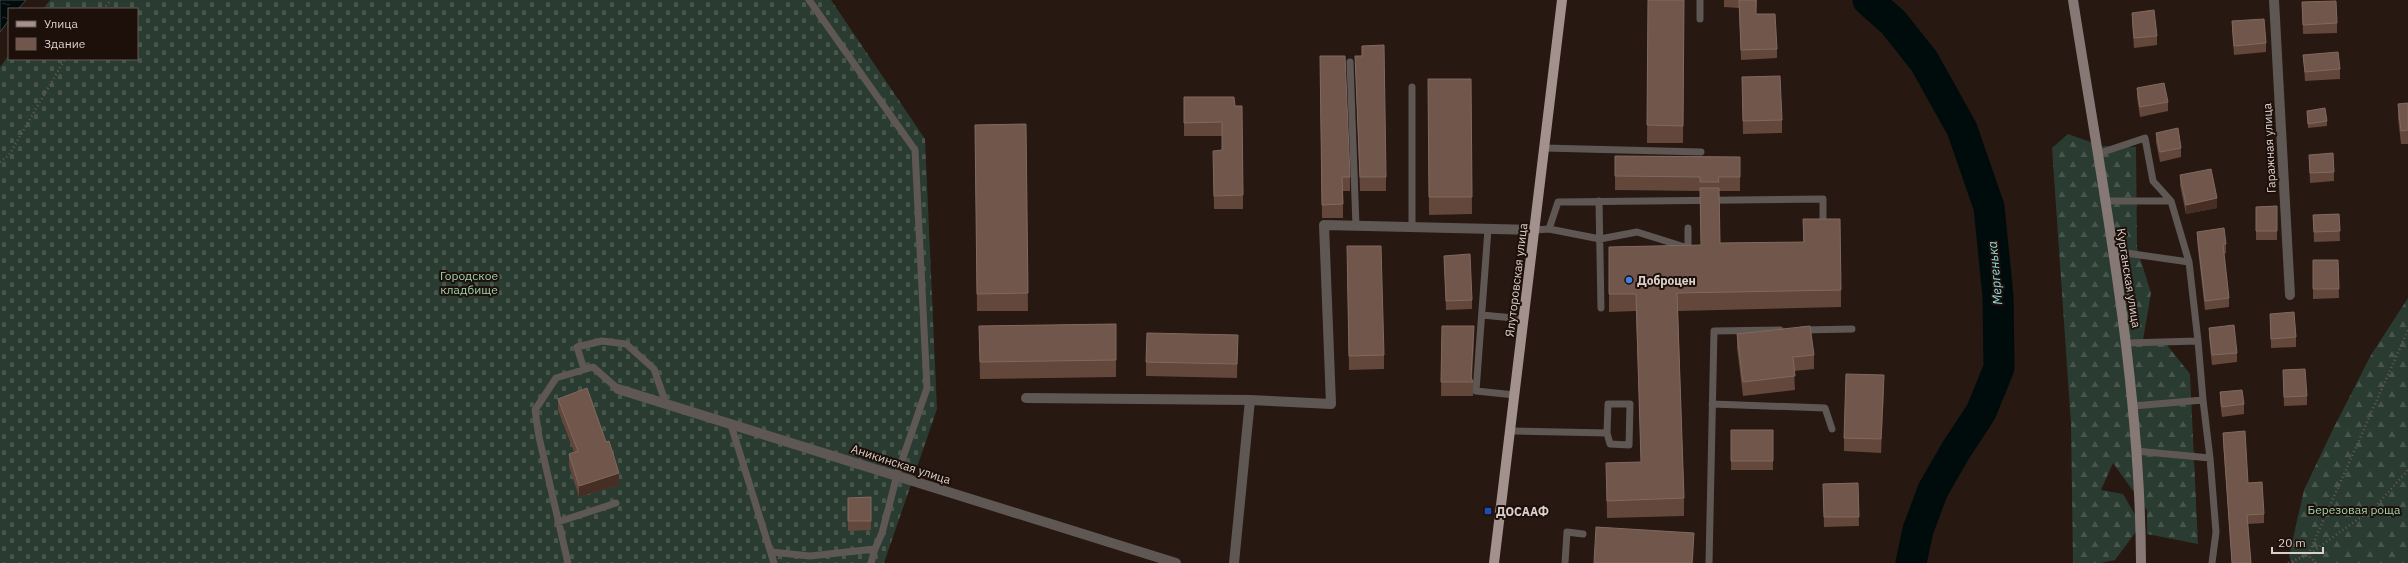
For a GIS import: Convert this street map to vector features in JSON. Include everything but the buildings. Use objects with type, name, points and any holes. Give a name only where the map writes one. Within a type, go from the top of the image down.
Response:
[{"type":"main road","name":"Ялуторовская улица","points":[[1494,563],[1562,0]]},
{"type":"main road","name":"Курганская улица","points":[[2073,0],[2126,343],[2133,406],[2141,563]]},
{"type":"street","name":"Гаражная улица","points":[[2274,0],[2290,294]]},
{"type":"street","points":[[1026,398],[1250,400],[1331,404],[1324,225],[1535,230]]},
{"type":"street","name":"Аникинская улица","points":[[618,390],[897,475],[1176,563]]},
{"type":"street","points":[[1234,563],[1250,400]]},
{"type":"lane","points":[[809,0],[915,150],[927,388],[897,475],[882,533],[871,563]]},
{"type":"lane","points":[[1700,0],[1700,19]]},
{"type":"lane","points":[[1350,62],[1356,226]]},
{"type":"lane","points":[[1412,87],[1412,227]]},
{"type":"lane","points":[[2097,154],[2145,138],[2153,181],[2171,201],[2189,262],[2210,458],[2216,532],[2212,563]]},
{"type":"lane","points":[[1544,148],[1638,152],[1701,152]]},
{"type":"lane","points":[[1549,229],[1558,202],[1823,199],[1823,221]]},
{"type":"lane","points":[[1599,201],[1601,308]]},
{"type":"lane","points":[[2104,201],[2171,201]]},
{"type":"lane","points":[[1535,230],[1549,229],[1600,239],[1637,232],[1688,248],[1688,228]]},
{"type":"lane","points":[[1488,229],[1476,391],[1514,395]]},
{"type":"lane","points":[[2112,251],[2189,262]]},
{"type":"lane","points":[[1482,315],[1524,319]]},
{"type":"lane","points":[[1709,563],[1714,331],[1852,329]]},
{"type":"lane","points":[[584,369],[577,347],[602,341],[626,344],[654,368],[666,404]]},
{"type":"lane","points":[[2126,343],[2198,341]]},
{"type":"lane","points":[[568,563],[539,437],[535,410],[556,378],[584,369],[593,367],[618,390]]},
{"type":"lane","points":[[2133,406],[2203,400]]},
{"type":"lane","points":[[1608,404],[1630,404],[1629,444],[1610,444],[1607,433],[1608,404]]},
{"type":"lane","points":[[1712,404],[1825,408],[1832,429]]},
{"type":"lane","points":[[731,424],[774,563]]},
{"type":"lane","points":[[1510,431],[1607,433]]},
{"type":"lane","points":[[2136,451],[2210,458]]},
{"type":"lane","points":[[558,522],[616,503]]},
{"type":"lane","points":[[1565,563],[1567,532],[1583,534]]},
{"type":"lane","points":[[771,552],[810,556],[875,549]]},
{"type":"path","points":[[104,8],[111,0]]},
{"type":"path","points":[[0,162],[9,155],[64,60]]},
{"type":"path","points":[[2308,555],[2408,330]]},
{"type":"path","points":[[2288,563],[2308,555],[2375,507],[2408,470]]},
{"type":"path","points":[[2308,555],[2316,563]]},
{"type":"green space","name":"Городское кладбище","points":[[50,0],[831,0],[925,139],[937,409],[884,563],[0,563],[0,67],[8,56],[8,60],[138,60],[138,8],[44,8]]},
{"type":"green space","points":[[2068,134],[2102,146],[2136,147],[2137,248],[2151,293],[2143,340],[2167,345],[2190,374],[2198,544],[2147,534],[2147,510],[2113,463],[2101,490],[2123,494],[2141,525],[2115,560],[2101,563],[2073,563],[2071,424],[2052,148]]},
{"type":"green space","name":"Березовая роща","points":[[2408,298],[2408,563],[2291,563],[2289,556],[2304,490],[2371,355]]},
{"type":"water","points":[[0,0],[26,0],[19,8],[8,8],[8,21],[0,32]]},
{"type":"waterway","name":"Мергенька","points":[[1868,0],[1893,22],[1924,61],[1962,129],[1989,207],[1998,296],[1999,368],[1981,412],[1956,450],[1933,490],[1918,530],[1911,563]]},
{"type":"place","name":"Доброцен","points":[[1629,280]]},
{"type":"place","name":"ДОСААФ","points":[[1488,511]]}]
